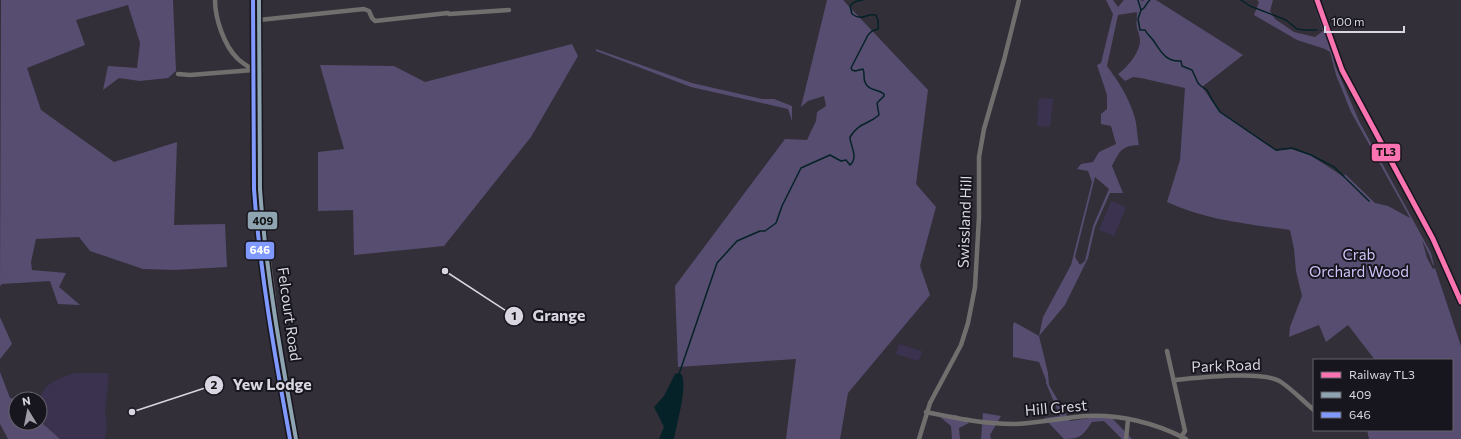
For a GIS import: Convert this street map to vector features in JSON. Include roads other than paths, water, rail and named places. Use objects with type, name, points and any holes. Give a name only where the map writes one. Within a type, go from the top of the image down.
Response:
[{"type":"street","points":[[215,0],[220,26],[231,50],[237,59],[257,69]]},
{"type":"street","name":"Felcourt Road","points":[[259,0],[257,69],[262,215],[281,358],[296,439]]},
{"type":"street","name":"Swissland Hill","points":[[919,439],[926,412],[961,345],[968,323],[975,287],[979,217],[979,157],[984,129],[1004,60],[1019,0]]},
{"type":"street","points":[[259,20],[364,9],[369,11],[375,21],[448,13],[509,10]]},
{"type":"street","points":[[178,74],[257,69]]},
{"type":"street","name":"Park Road","points":[[1166,351],[1185,431],[1183,438]]},
{"type":"street","name":"Park Road","points":[[1174,380],[1256,376],[1271,378],[1281,382],[1313,409]]},
{"type":"street","name":"Hill Crest","points":[[926,412],[978,422],[1013,424],[1087,416],[1112,416],[1152,425],[1183,438]]},
{"type":"street","points":[[1126,439],[1128,420]]},
{"type":"waterway","points":[[679,374],[717,263],[737,241],[760,231],[765,231],[776,223],[782,206],[801,168],[830,155],[841,161],[846,160],[850,165],[854,159],[850,137],[860,126],[879,115],[877,103],[884,96],[884,94],[866,85],[863,69],[855,71],[851,68],[868,35],[872,31],[878,29],[876,15],[859,17],[852,14],[850,6],[854,2],[863,0]]},
{"type":"waterway","points":[[1138,0],[1141,10]]},
{"type":"waterway","points":[[1150,0],[1141,10],[1138,19],[1140,30],[1145,30],[1164,55],[1171,60],[1181,61],[1182,66],[1192,70],[1198,83],[1207,90],[1220,112],[1276,150],[1292,148],[1311,155],[1334,167],[1369,201]]},
{"type":"waterway","points":[[1241,0],[1250,6],[1286,20],[1297,29],[1317,30]]},
{"type":"rail line","name":"TL3","points":[[1317,0],[1342,70],[1433,239],[1461,302]]},
{"type":"place","name":"Grange","points":[[445,271]]},
{"type":"place","name":"Yew Lodge","points":[[132,412]]},
{"type":"park label","name":"Crab Orchard Wood","points":[[1359,264]]}]
